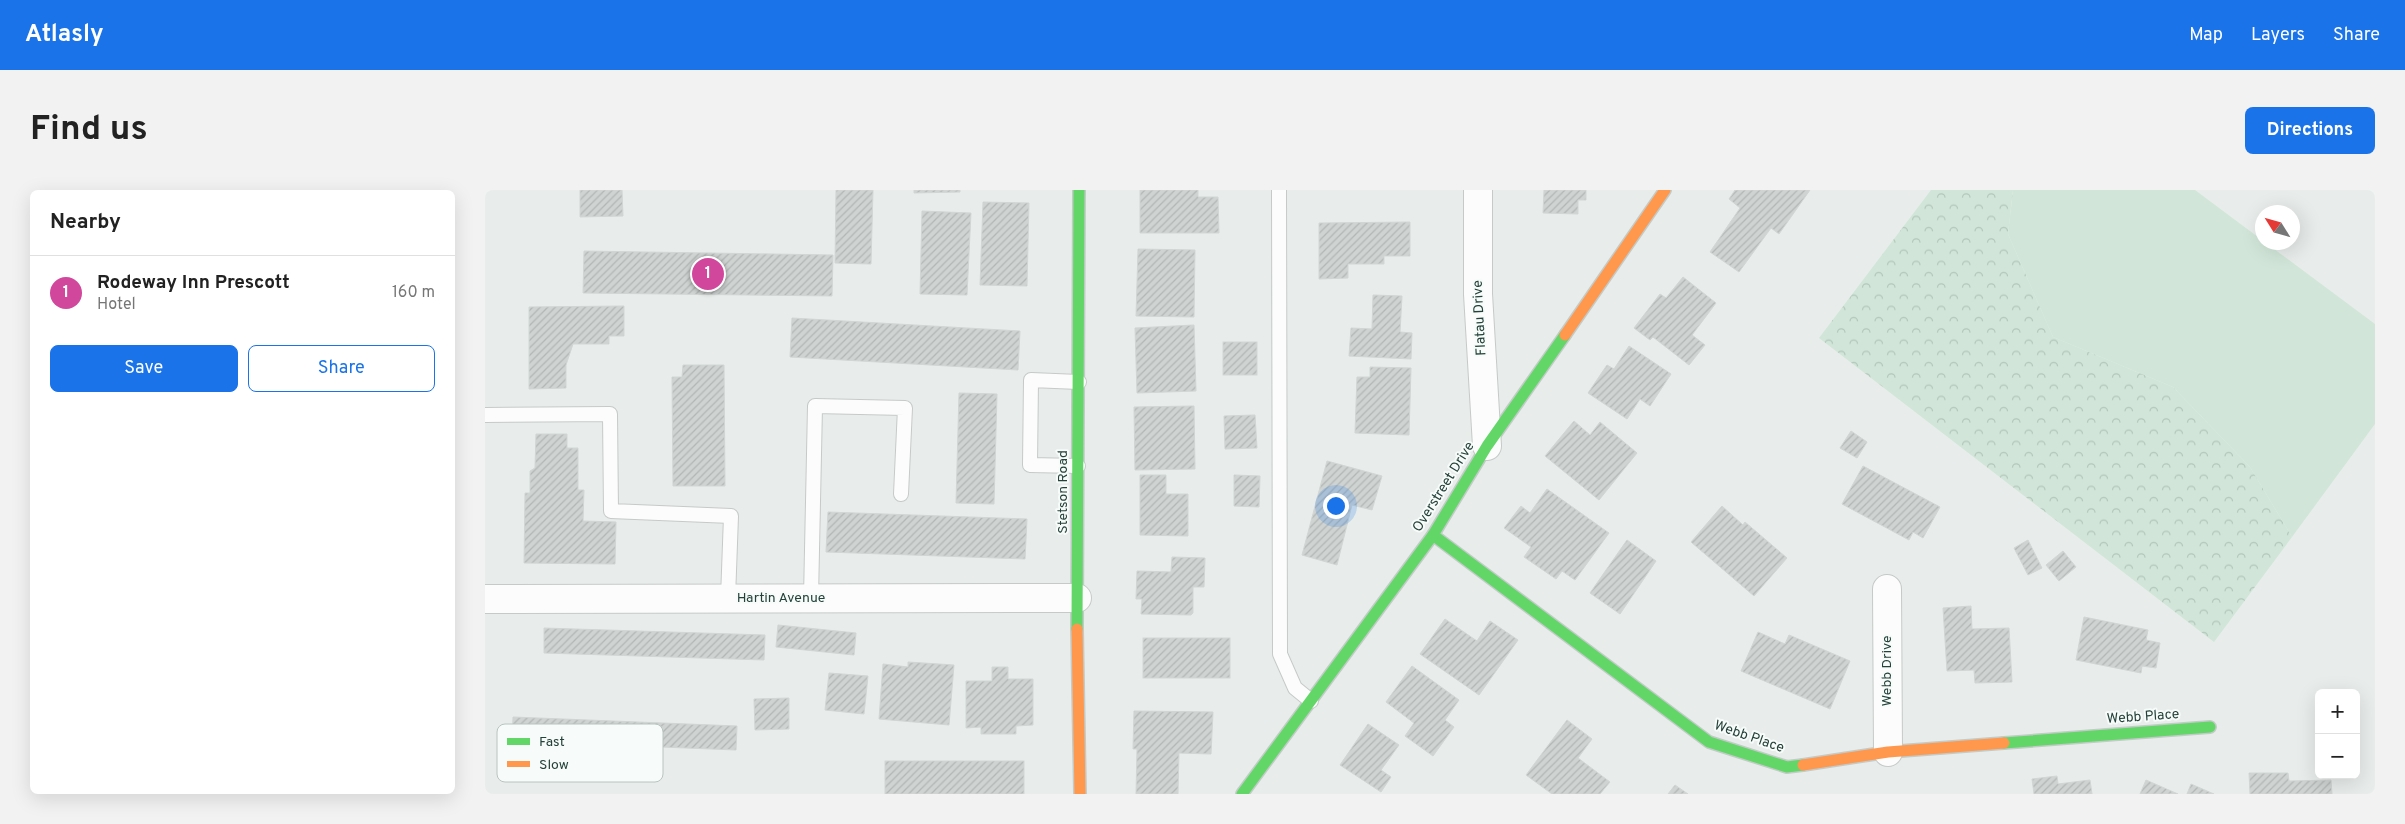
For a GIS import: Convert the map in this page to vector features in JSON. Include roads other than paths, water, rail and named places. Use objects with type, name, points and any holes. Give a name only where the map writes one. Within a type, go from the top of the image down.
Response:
[{"type":"street","name":"Stetson Road","points":[[1079,190],[1077,598],[1080,794]]},
{"type":"street","name":"Flatau Drive","points":[[1478,190],[1478,294],[1487,446]]},
{"type":"street","name":"Overstreet Drive","points":[[1242,794],[1433,535],[1487,446],[1665,190]]},
{"type":"street","name":"Webb Place","points":[[1433,535],[1709,742],[1787,766],[1888,752],[2210,726]]},
{"type":"street","name":"Webb Drive","points":[[1887,589],[1888,752]]},
{"type":"street","name":"Hartin Avenue","points":[[485,598],[1077,598]]},
{"type":"lane","points":[[1279,190],[1280,654],[1295,688],[1311,701]]},
{"type":"lane","points":[[1078,466],[1030,465],[1031,380],[1079,382]]},
{"type":"lane","points":[[811,598],[815,406],[905,408],[901,494]]},
{"type":"lane","points":[[485,416],[610,414],[611,510],[731,516],[728,598]]},
{"type":"place","name":"Rodeway Inn Prescott","points":[[708,274]]}]
